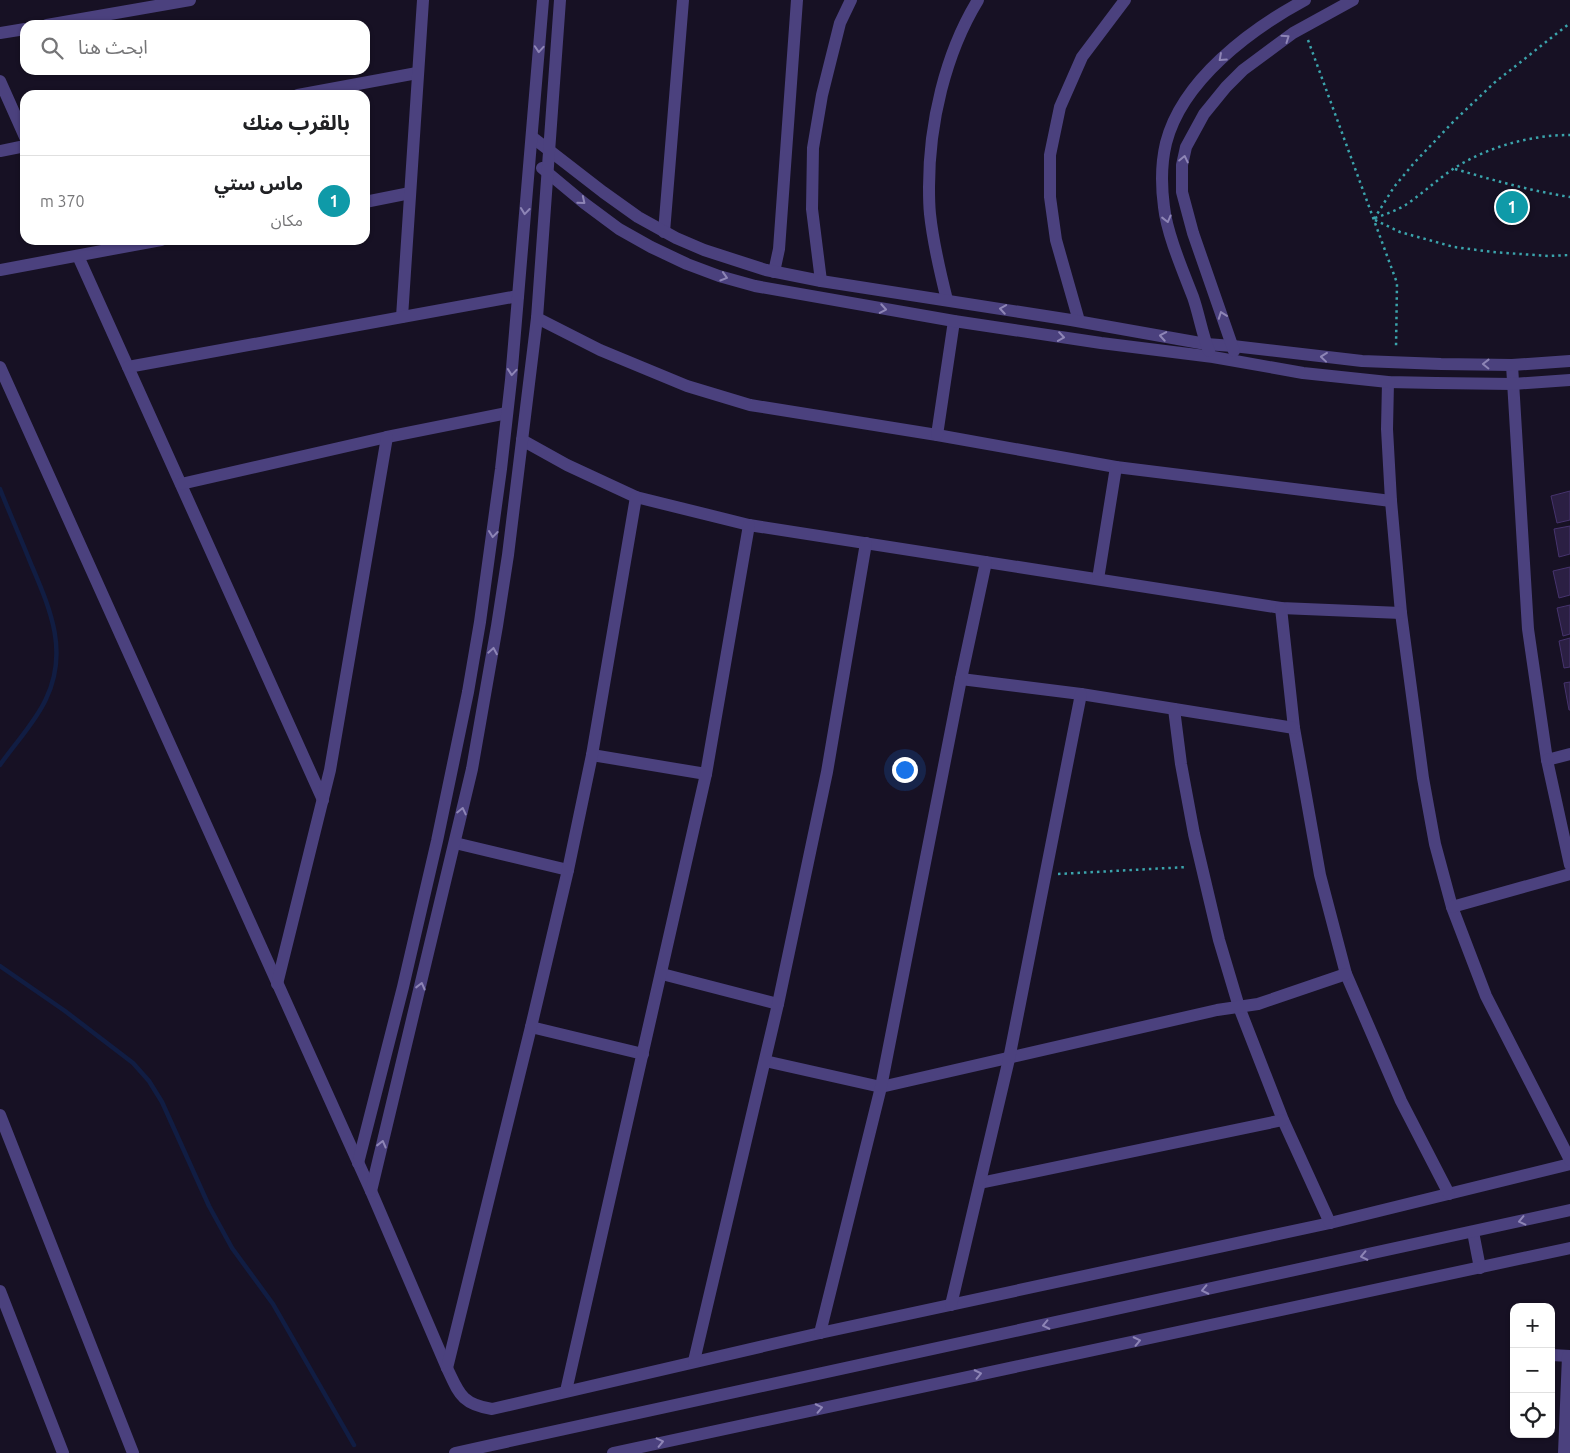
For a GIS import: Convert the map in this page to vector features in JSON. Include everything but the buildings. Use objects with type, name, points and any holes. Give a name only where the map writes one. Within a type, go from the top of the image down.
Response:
[{"type":"street","points":[[76,20],[190,0]]},
{"type":"street","points":[[402,317],[423,0]]},
{"type":"street","points":[[358,1163],[403,987],[437,841],[472,669],[508,413],[542,0]]},
{"type":"street","points":[[371,1191],[472,769],[490,672],[508,555],[536,318],[560,0]]},
{"type":"street","points":[[664,232],[683,0]]},
{"type":"street","points":[[774,272],[779,249],[797,0]]},
{"type":"street","points":[[821,281],[812,209],[813,148],[824,86],[840,23],[851,0]]},
{"type":"street","points":[[947,300],[929,212],[930,156],[935,116],[949,61],[978,0]]},
{"type":"street","points":[[1080,321],[1056,240],[1050,197],[1050,155],[1060,107],[1082,57],[1125,0]]},
{"type":"street","points":[[1213,358],[1206,344],[1198,310],[1168,226],[1164,208],[1162,164],[1166,142],[1180,112],[1206,73],[1240,43],[1305,0]]},
{"type":"street","points":[[1236,361],[1233,346],[1193,233],[1182,192],[1182,165],[1186,147],[1204,114],[1243,70],[1267,51],[1304,27],[1353,0]]},
{"type":"street","points":[[0,33],[20,30]]},
{"type":"street","points":[[325,90],[417,73]]},
{"type":"street","points":[[0,81],[20,126]]},
{"type":"street","points":[[532,136],[638,218],[676,238],[732,260],[774,272],[1080,321],[1206,344],[1342,359],[1396,362],[1512,365],[1570,361]]},
{"type":"street","points":[[0,151],[20,147]]},
{"type":"street","points":[[530,160],[548,172],[584,203],[619,229],[687,264],[755,286],[954,322],[1236,361],[1303,373],[1388,382],[1513,384],[1570,380]]},
{"type":"street","points":[[370,201],[410,193]]},
{"type":"street","points":[[0,270],[134,245]]},
{"type":"street","points":[[78,256],[323,800]]},
{"type":"street","points":[[128,367],[518,296]]},
{"type":"street","points":[[536,318],[600,350],[686,386],[750,405],[937,435],[1116,467],[1390,501]]},
{"type":"street","points":[[937,435],[954,322]]},
{"type":"street","points":[[1512,365],[1528,629],[1546,760],[1570,865]]},
{"type":"street","points":[[0,367],[371,1191],[446,1368],[460,1394],[468,1402],[478,1407],[492,1408],[951,1305],[1330,1223],[1570,1164]]},
{"type":"street","points":[[1388,382],[1387,429],[1390,501],[1401,613],[1423,778],[1435,844],[1452,907],[1486,996],[1570,1160]]},
{"type":"street","points":[[181,484],[387,437],[508,413]]},
{"type":"street","points":[[277,984],[332,760],[387,437]]},
{"type":"street","points":[[522,440],[567,465],[636,497],[749,525],[1281,608],[1401,613]]},
{"type":"street","points":[[1098,579],[1116,467]]},
{"type":"street","points":[[446,1368],[568,870],[592,755],[636,497]]},
{"type":"street","points":[[566,1391],[706,774],[749,525]]},
{"type":"street","points":[[694,1362],[778,1004],[827,772],[866,543]]},
{"type":"street","points":[[820,1334],[881,1087],[961,679],[986,562]]},
{"type":"street","points":[[1281,608],[1294,728],[1320,875],[1346,974],[1401,1101],[1449,1194]]},
{"type":"street","points":[[472,669],[490,672]]},
{"type":"street","points":[[961,679],[1081,694],[1294,728]]},
{"type":"street","points":[[951,1305],[1009,1059],[1081,694]]},
{"type":"street","points":[[1174,709],[1182,773],[1194,834],[1219,940],[1239,1007],[1283,1120],[1330,1223]]},
{"type":"street","points":[[1546,760],[1570,754]]},
{"type":"street","points":[[592,755],[706,774]]},
{"type":"street","points":[[455,843],[568,870]]},
{"type":"street","points":[[1452,907],[1570,874]]},
{"type":"street","points":[[662,974],[778,1004]]},
{"type":"street","points":[[765,1061],[881,1087],[1217,1010],[1258,1004],[1346,974]]},
{"type":"street","points":[[531,1027],[643,1054]]},
{"type":"street","points":[[0,1114],[133,1453]]},
{"type":"street","points":[[980,1183],[1283,1120]]},
{"type":"street","points":[[461,1452],[1570,1210]]},
{"type":"street","points":[[1473,1232],[1480,1268]]},
{"type":"street","points":[[612,1453],[1570,1248]]},
{"type":"street","points":[[0,1291],[63,1453]]},
{"type":"street","points":[[1555,1355],[1569,1356],[1564,1453]]},
{"type":"path","points":[[1374,219],[1394,187],[1454,121],[1494,83],[1570,23]]},
{"type":"path","points":[[1304,27],[1397,283],[1396,362]]},
{"type":"path","points":[[1374,219],[1406,205],[1454,168],[1484,153],[1518,141],[1570,135]]},
{"type":"path","points":[[1454,168],[1529,190],[1570,197]]},
{"type":"path","points":[[1374,219],[1400,232],[1454,247],[1548,256],[1570,255]]},
{"type":"path","points":[[1045,874],[1201,866]]},
{"type":"waterway","points":[[0,489],[45,597],[54,630],[56,647],[53,681],[46,699],[31,725],[0,765]]},
{"type":"waterway","points":[[0,966],[65,1011],[133,1063],[149,1081],[162,1102],[209,1206],[232,1248],[273,1304],[354,1445]]},
{"type":"place","name":"ماس ستي","points":[[1512,207]]}]
